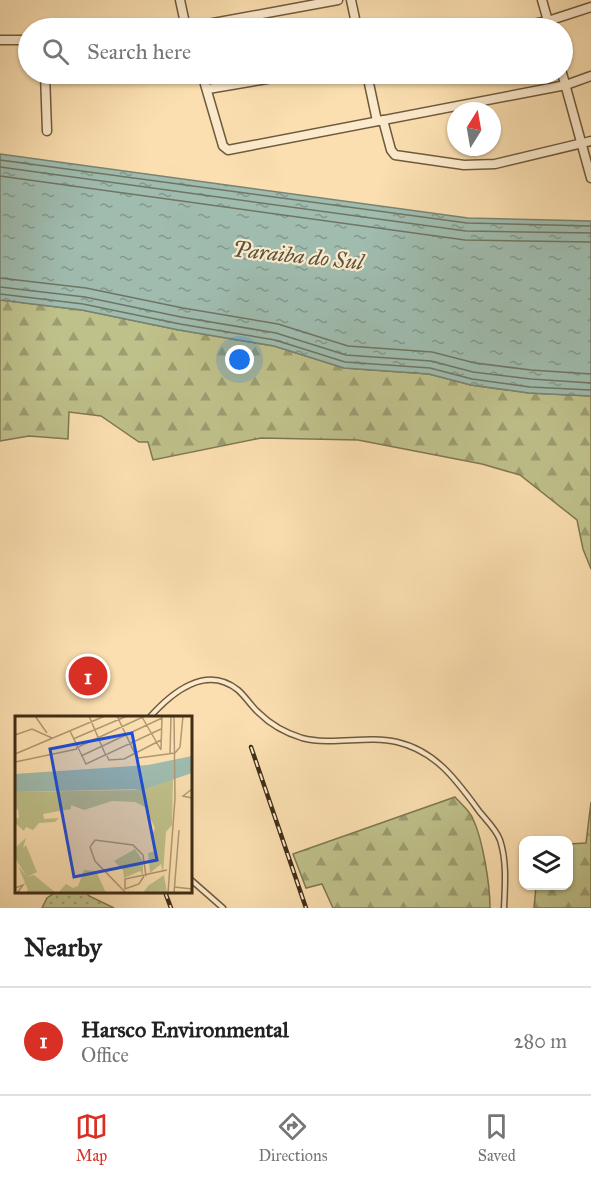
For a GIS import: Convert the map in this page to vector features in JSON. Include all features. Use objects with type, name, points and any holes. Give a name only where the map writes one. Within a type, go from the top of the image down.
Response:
[{"type":"street","points":[[180,0],[184,18]]},
{"type":"street","points":[[240,18],[338,0]]},
{"type":"street","points":[[351,0],[355,18]]},
{"type":"street","points":[[542,0],[547,18]]},
{"type":"street","points":[[565,18],[591,7]]},
{"type":"street","points":[[0,40],[18,40]]},
{"type":"street","points":[[573,82],[591,76]]},
{"type":"street","points":[[45,84],[47,131]]},
{"type":"street","points":[[206,84],[224,148],[228,150],[566,85],[591,178]]},
{"type":"street","points":[[208,89],[238,84]]},
{"type":"street","points":[[370,84],[393,154],[464,165],[495,164],[591,141]]},
{"type":"lane","points":[[150,716],[189,684],[215,679],[234,687],[268,721],[297,736],[326,741],[387,741],[408,746],[427,755],[451,774],[497,834],[504,863],[504,908]]},
{"type":"lane","points":[[192,881],[223,908]]},
{"type":"green space","points":[[0,300],[82,310],[274,346],[344,368],[429,374],[471,385],[529,393],[591,396],[591,569],[583,549],[577,520],[520,475],[482,464],[358,440],[261,438],[153,460],[148,442],[139,442],[101,416],[69,412],[68,439],[29,436],[0,441]]},
{"type":"green space","points":[[455,797],[470,813],[477,828],[489,887],[490,908],[333,908],[322,884],[306,888],[293,854]]},
{"type":"green space","points":[[591,802],[591,908],[534,908],[536,890],[573,890],[573,844],[586,843]]},
{"type":"green space","points":[[54,893],[87,893],[114,908],[42,908],[47,898]]},
{"type":"water","name":"Paraiba do Sul","points":[[0,154],[468,218],[591,221],[591,396],[529,393],[471,385],[429,374],[344,368],[274,346],[82,310],[0,300]]},
{"type":"railway","points":[[251,747],[306,908]]},
{"type":"railway","points":[[165,893],[171,908]]},
{"type":"place","name":"Harsco Environmental","points":[[88,676]]}]
